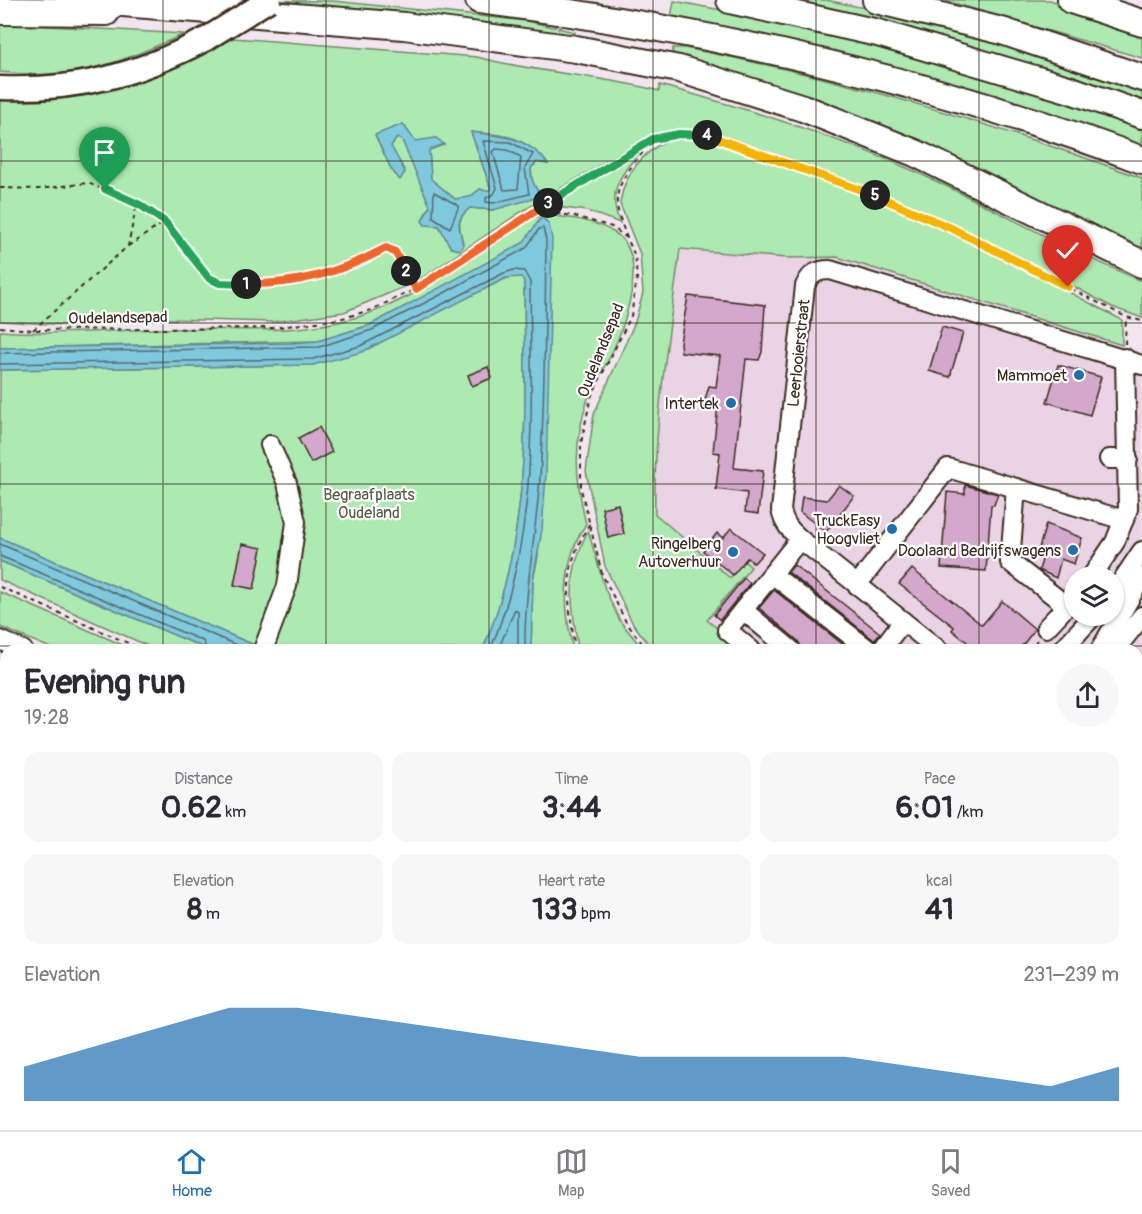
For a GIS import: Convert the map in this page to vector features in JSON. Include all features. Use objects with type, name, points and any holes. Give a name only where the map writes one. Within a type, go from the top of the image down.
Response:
[{"type":"highway","points":[[86,0],[404,26],[576,50],[679,69],[803,108],[915,153],[1142,264]]},
{"type":"highway","points":[[479,0],[681,31],[859,70],[1000,111],[1142,160]]},
{"type":"highway","points":[[730,0],[878,33],[1068,89],[1142,115]]},
{"type":"highway","points":[[876,0],[1002,31],[1142,78]]},
{"type":"highway","points":[[1071,0],[1142,23]]},
{"type":"highway","points":[[1125,0],[1142,5]]},
{"type":"highway","points":[[0,11],[212,10]]},
{"type":"main road","points":[[0,88],[58,88],[120,77],[183,51],[269,0]]},
{"type":"street","name":"Leerlooierstraat","points":[[932,644],[787,528],[781,510],[806,286],[809,278],[816,272],[830,270],[1133,361]]},
{"type":"street","points":[[1098,566],[1125,520],[1129,497],[1128,459],[1133,361]]},
{"type":"street","points":[[265,644],[287,586],[296,522],[287,483],[270,445]]},
{"type":"street","points":[[1109,459],[1128,459]]},
{"type":"street","points":[[857,585],[948,468],[1125,520]]},
{"type":"street","points":[[1016,488],[1010,562],[1064,598]]},
{"type":"street","points":[[745,644],[728,630],[800,540]]},
{"type":"street","points":[[1124,585],[1142,551]]},
{"type":"street","points":[[772,574],[861,644]]},
{"type":"street","points":[[1124,591],[1142,577]]},
{"type":"street","points":[[1046,628],[1064,608]]},
{"type":"street","points":[[743,610],[784,644]]},
{"type":"street","points":[[1120,644],[1142,616]]},
{"type":"street","points":[[886,644],[903,621]]},
{"type":"street","points":[[1067,644],[1084,626]]},
{"type":"street","points":[[1102,644],[1108,626]]},
{"type":"path","points":[[653,139],[679,134],[705,135],[807,169],[907,208],[1126,317],[1142,321]]},
{"type":"path","name":"Oudelandsepad","points":[[0,327],[33,330],[272,328],[339,320],[370,310],[416,289],[528,215],[653,139]]},
{"type":"path","name":"Oudelandsepad","points":[[642,644],[626,622],[602,574],[581,489],[581,443],[591,398],[631,316],[637,278],[635,256],[618,208],[618,194],[634,163],[653,139]]},
{"type":"path","points":[[0,188],[39,189],[88,183],[137,203],[165,222],[209,278],[220,283],[278,285],[334,271],[386,248],[395,252],[416,289]]},
{"type":"path","points":[[128,246],[137,203]]},
{"type":"path","points":[[528,215],[551,213],[596,221],[612,227],[627,238]]},
{"type":"path","points":[[33,330],[128,246],[165,222]]},
{"type":"path","points":[[1126,317],[1133,361]]},
{"type":"path","points":[[574,644],[569,618],[568,589],[573,556],[590,523]]},
{"type":"path","points":[[0,587],[130,644]]},
{"type":"shaded area","points":[[679,247],[837,257],[1111,341],[1142,354],[1142,644],[736,644],[707,620],[652,519],[653,455]]},
{"type":"green space","points":[[174,0],[333,1],[527,21],[575,32],[573,38]]},
{"type":"green space","points":[[776,0],[826,0],[991,40],[1142,87],[1142,105]]},
{"type":"green space","points":[[943,0],[1050,0],[1142,28],[1142,58]]},
{"type":"green space","points":[[674,1],[793,25],[969,71],[1027,89],[1142,127],[1142,149],[671,17]]},
{"type":"green space","points":[[0,23],[184,34],[106,65],[73,72],[42,75],[0,72]]},
{"type":"green space","points":[[233,38],[477,57],[659,91],[660,85],[754,112],[877,155],[907,168],[1142,281],[1142,318],[1112,307],[1013,254],[858,184],[725,136],[677,131],[657,134],[617,155],[518,214],[416,282],[344,312],[272,322],[168,319],[64,325],[0,321],[0,100],[33,101],[93,94],[148,77]],"holes":[[[403,124],[415,142],[436,138],[444,145],[429,150],[431,179],[455,199],[470,197],[480,189],[486,191],[491,189],[471,132],[514,138],[530,147],[547,164],[537,162],[531,168],[533,185],[538,192],[493,210],[470,208],[462,216],[460,224],[463,243],[451,248],[439,226],[429,225],[423,218],[430,206],[402,140],[397,138],[391,146],[405,172],[397,178],[376,136]]]},
{"type":"green space","points":[[673,48],[685,48],[743,60],[859,88],[1030,139],[1142,178],[1142,252],[672,57]]},
{"type":"green space","points":[[684,136],[709,138],[905,211],[1008,260],[1122,320],[1122,345],[837,257],[787,258],[680,249],[659,414],[655,514],[730,578],[744,561],[751,567],[707,620],[736,644],[648,644],[632,622],[605,566],[586,471],[594,414],[635,322],[643,293],[640,254],[620,204],[623,192],[627,180],[642,159],[661,144]]},
{"type":"green space","points":[[642,150],[622,175],[615,192],[616,212],[620,223],[587,211],[549,206]]},
{"type":"green space","points":[[544,215],[571,218],[590,222],[615,233],[626,244],[633,275],[622,329],[590,393],[580,431],[577,461],[586,524],[572,554],[566,585],[567,617],[572,644],[531,644],[533,580],[538,557],[549,224],[544,219],[523,243],[443,287],[370,325],[318,341],[0,348],[0,331],[58,333],[154,329],[268,330],[323,325],[351,319],[378,310],[418,291],[530,219]]},
{"type":"green space","name":"Begraafplaats Oudeland","points":[[514,275],[521,277],[524,281],[523,468],[511,560],[499,605],[485,644],[252,644],[0,538],[0,370],[313,365]]},
{"type":"green space","points":[[588,530],[605,589],[620,621],[639,644],[577,644],[572,589],[581,547]]},
{"type":"green space","points":[[0,561],[195,644],[144,644],[0,580]]},
{"type":"green space","points":[[0,592],[120,644],[41,644],[0,627]]},
{"type":"water","points":[[403,124],[415,141],[436,138],[444,144],[429,150],[431,179],[455,199],[470,197],[480,189],[486,191],[491,189],[471,132],[514,139],[541,155],[548,164],[537,162],[531,168],[531,172],[537,190],[542,196],[493,210],[470,208],[459,221],[463,247],[460,250],[451,248],[439,226],[425,225],[422,221],[430,206],[402,140],[397,138],[391,146],[405,172],[400,180],[391,169],[375,135]]},
{"type":"water","points":[[540,219],[544,219],[549,224],[552,239],[546,474],[542,530],[533,580],[531,644],[485,644],[499,605],[511,560],[523,468],[525,374],[524,281],[521,277],[506,278],[362,352],[313,365],[0,370],[0,348],[318,341],[370,325],[523,243]]},
{"type":"water","points":[[0,538],[252,644],[195,644],[0,561]]},
{"type":"building","points":[[688,296],[765,305],[762,352],[759,360],[746,359],[734,468],[763,471],[758,514],[745,512],[747,493],[716,489],[720,453],[713,452],[718,404],[704,403],[709,386],[716,387],[720,356],[681,352],[680,343]]},
{"type":"building","points":[[942,327],[963,333],[950,377],[929,371]]},
{"type":"building","points":[[1058,365],[1101,377],[1090,415],[1047,402]]},
{"type":"building","points":[[488,367],[492,378],[472,386],[468,375]]},
{"type":"building","points":[[319,427],[332,452],[311,463],[298,438]]},
{"type":"building","points":[[839,485],[854,496],[826,532],[800,512],[802,497],[827,500]]},
{"type":"building","points":[[965,485],[998,494],[994,505],[991,505],[986,571],[941,568],[947,492],[965,494]]},
{"type":"building","points":[[618,504],[624,534],[608,538],[602,508]]},
{"type":"building","points":[[1046,524],[1082,538],[1074,564],[1061,559],[1056,578],[1039,570],[1045,550],[1039,548]]},
{"type":"building","name":"Ringelberg Autoverhuur","points":[[731,528],[763,553],[754,563],[747,558],[733,575],[703,551],[717,533],[723,538]]},
{"type":"building","points":[[242,544],[262,548],[254,589],[234,585]]},
{"type":"building","points":[[794,565],[880,633],[874,640],[788,572]]},
{"type":"building","points":[[912,569],[982,625],[1002,601],[1035,629],[1024,644],[970,644],[952,630],[954,627],[899,584]]},
{"type":"building","points":[[744,578],[750,583],[720,620],[714,615]]},
{"type":"building","points":[[774,590],[842,644],[799,644],[759,608]]},
{"type":"place","name":"Mammoet","points":[[1079,375]]},
{"type":"place","name":"Intertek","points":[[731,403]]},
{"type":"place","name":"TruckEasy Hoogvliet","points":[[892,529]]},
{"type":"place","name":"Doolaard Bedrijfswagens","points":[[1073,550]]},
{"type":"place","name":"Ringelberg Autoverhuur","points":[[733,552]]},
{"type":"route","points":[[105,189],[140,205],[165,222],[209,278],[220,283],[278,285],[334,271],[386,248],[395,252],[416,289],[449,270],[528,215],[653,139],[679,134],[705,135],[724,139],[907,208],[1011,257],[1068,287]]}]
